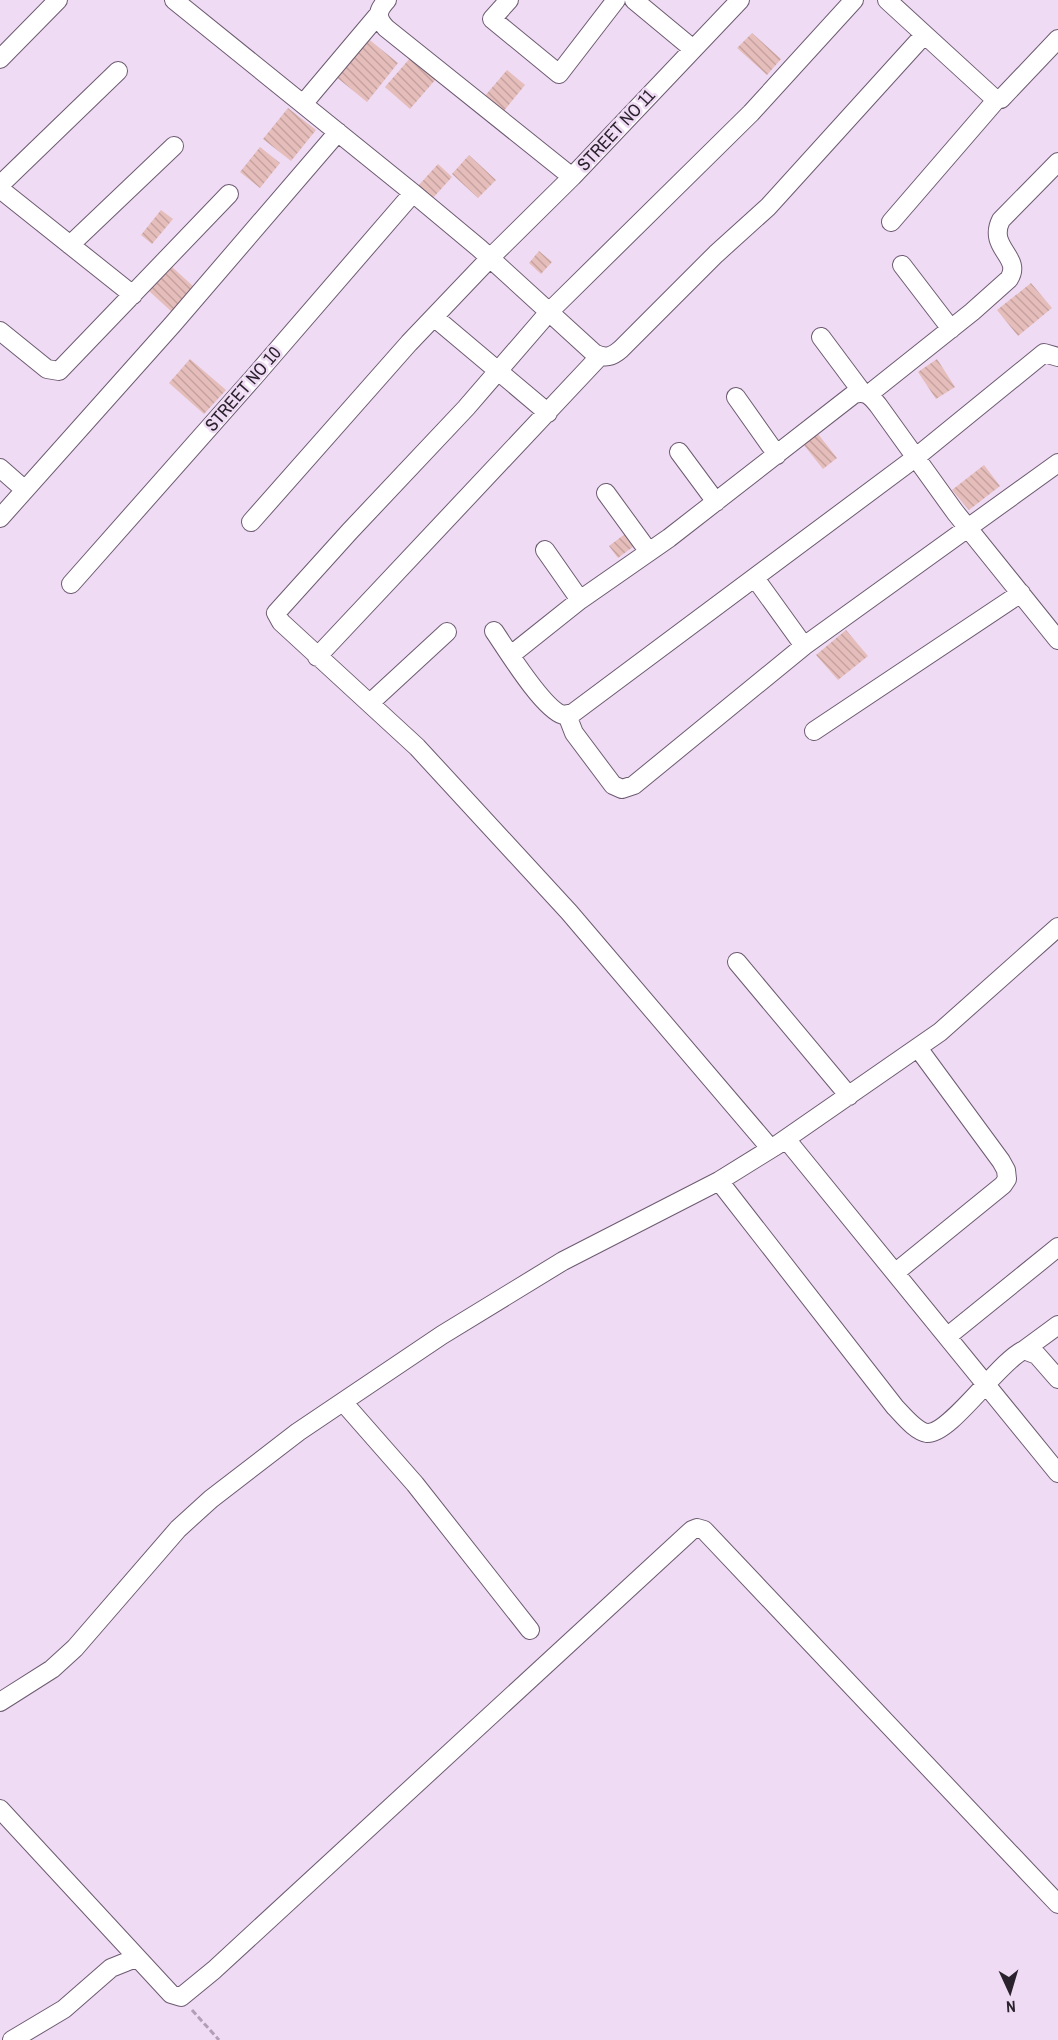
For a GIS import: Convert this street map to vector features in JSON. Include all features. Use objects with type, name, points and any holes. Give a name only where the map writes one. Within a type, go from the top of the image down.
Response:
[{"type":"street","points":[[0,59],[58,0]]},
{"type":"street","points":[[174,0],[413,193],[600,356]]},
{"type":"street","points":[[509,0],[492,19],[559,74],[616,0]]},
{"type":"street","points":[[634,0],[693,50]]},
{"type":"street","name":"STREET NO 11","points":[[251,522],[434,316],[572,177],[740,0]]},
{"type":"street","points":[[854,0],[751,113],[549,312],[445,430],[276,611],[281,622],[317,657],[417,747],[569,912],[739,1108],[779,1144],[896,1272],[1058,1473]]},
{"type":"street","points":[[887,0],[995,99],[1001,99],[1058,39]]},
{"type":"street","points":[[303,104],[383,7]]},
{"type":"street","points":[[383,7],[380,21],[386,28],[572,177]]},
{"type":"street","points":[[317,657],[600,356],[614,355],[716,254],[768,207],[924,35]]},
{"type":"street","points":[[118,71],[0,187],[133,295]]},
{"type":"street","points":[[891,222],[998,98]]},
{"type":"street","points":[[0,518],[173,324],[338,132]]},
{"type":"street","points":[[70,245],[174,146]]},
{"type":"street","points":[[511,655],[580,600],[716,502],[854,394],[866,393],[1002,288],[1013,273],[1012,264],[997,237],[997,228],[1001,220],[1058,162]]},
{"type":"street","name":"STREET NO 10","points":[[71,584],[413,193]]},
{"type":"street","points":[[0,331],[47,369],[59,371],[229,194]]},
{"type":"street","points":[[902,265],[951,329]]},
{"type":"street","points":[[434,316],[548,413]]},
{"type":"street","points":[[821,338],[1058,640]]},
{"type":"street","points":[[494,631],[551,708],[558,713],[567,715],[573,713],[915,458],[1044,353],[1058,357]]},
{"type":"street","points":[[736,397],[777,455]]},
{"type":"street","points":[[680,452],[716,502]]},
{"type":"street","points":[[567,715],[574,733],[613,785],[622,789],[634,785],[804,646],[1058,463]]},
{"type":"street","points":[[0,468],[25,490]]},
{"type":"street","points":[[606,493],[649,552]]},
{"type":"street","points":[[545,550],[580,600]]},
{"type":"street","points":[[755,578],[804,646]]},
{"type":"street","points":[[814,731],[1021,593]]},
{"type":"street","points":[[370,703],[447,632]]},
{"type":"street","points":[[0,1702],[52,1669],[75,1648],[178,1529],[211,1499],[298,1432],[442,1335],[563,1261],[719,1181],[779,1144],[918,1048],[967,1009],[1058,927]]},
{"type":"street","points":[[737,962],[849,1096]]},
{"type":"street","points":[[896,1272],[1003,1185],[1007,1179],[1006,1170],[1001,1161],[918,1048]]},
{"type":"street","points":[[719,1181],[896,1407],[920,1430],[928,1433],[941,1428],[1013,1358],[1058,1325]]},
{"type":"street","points":[[948,1336],[1058,1247]]},
{"type":"street","points":[[1024,1350],[1037,1355],[1058,1379]]},
{"type":"street","points":[[343,1402],[415,1484],[530,1630]]},
{"type":"street","points":[[0,1809],[136,1958],[171,1994],[181,1997],[231,1954],[692,1530],[697,1528],[704,1530],[1058,1904]]},
{"type":"street","points":[[12,2040],[64,2009],[111,1968],[136,1958]]},
{"type":"path","points":[[181,1997],[219,2040]]},
{"type":"building","points":[[752,33],[781,59],[767,75],[737,48]]},
{"type":"building","points":[[366,37],[398,63],[367,102],[335,76]]},
{"type":"building","points":[[411,57],[436,79],[410,109],[385,87]]},
{"type":"building","points":[[507,70],[525,85],[503,112],[484,97]]},
{"type":"building","points":[[288,108],[316,130],[291,161],[263,139]]},
{"type":"building","points":[[260,147],[280,163],[260,188],[240,172]]},
{"type":"building","points":[[469,155],[496,180],[478,198],[452,174]]},
{"type":"building","points":[[438,164],[452,177],[432,199],[418,186]]},
{"type":"building","points":[[161,210],[173,219],[152,244],[141,235]]},
{"type":"building","points":[[539,251],[552,262],[541,274],[529,263]]},
{"type":"building","points":[[171,266],[195,288],[173,313],[149,291]]},
{"type":"building","points":[[1031,283],[1052,308],[1018,336],[997,310]]},
{"type":"building","points":[[190,359],[226,390],[204,414],[169,383]]},
{"type":"building","points":[[937,359],[955,387],[936,399],[918,372]]},
{"type":"building","points":[[814,429],[837,458],[823,469],[800,440]]},
{"type":"building","points":[[984,465],[1000,486],[969,510],[952,490]]},
{"type":"building","points":[[625,534],[634,546],[618,558],[609,546]]},
{"type":"building","points":[[846,630],[868,656],[838,680],[816,655]]}]
